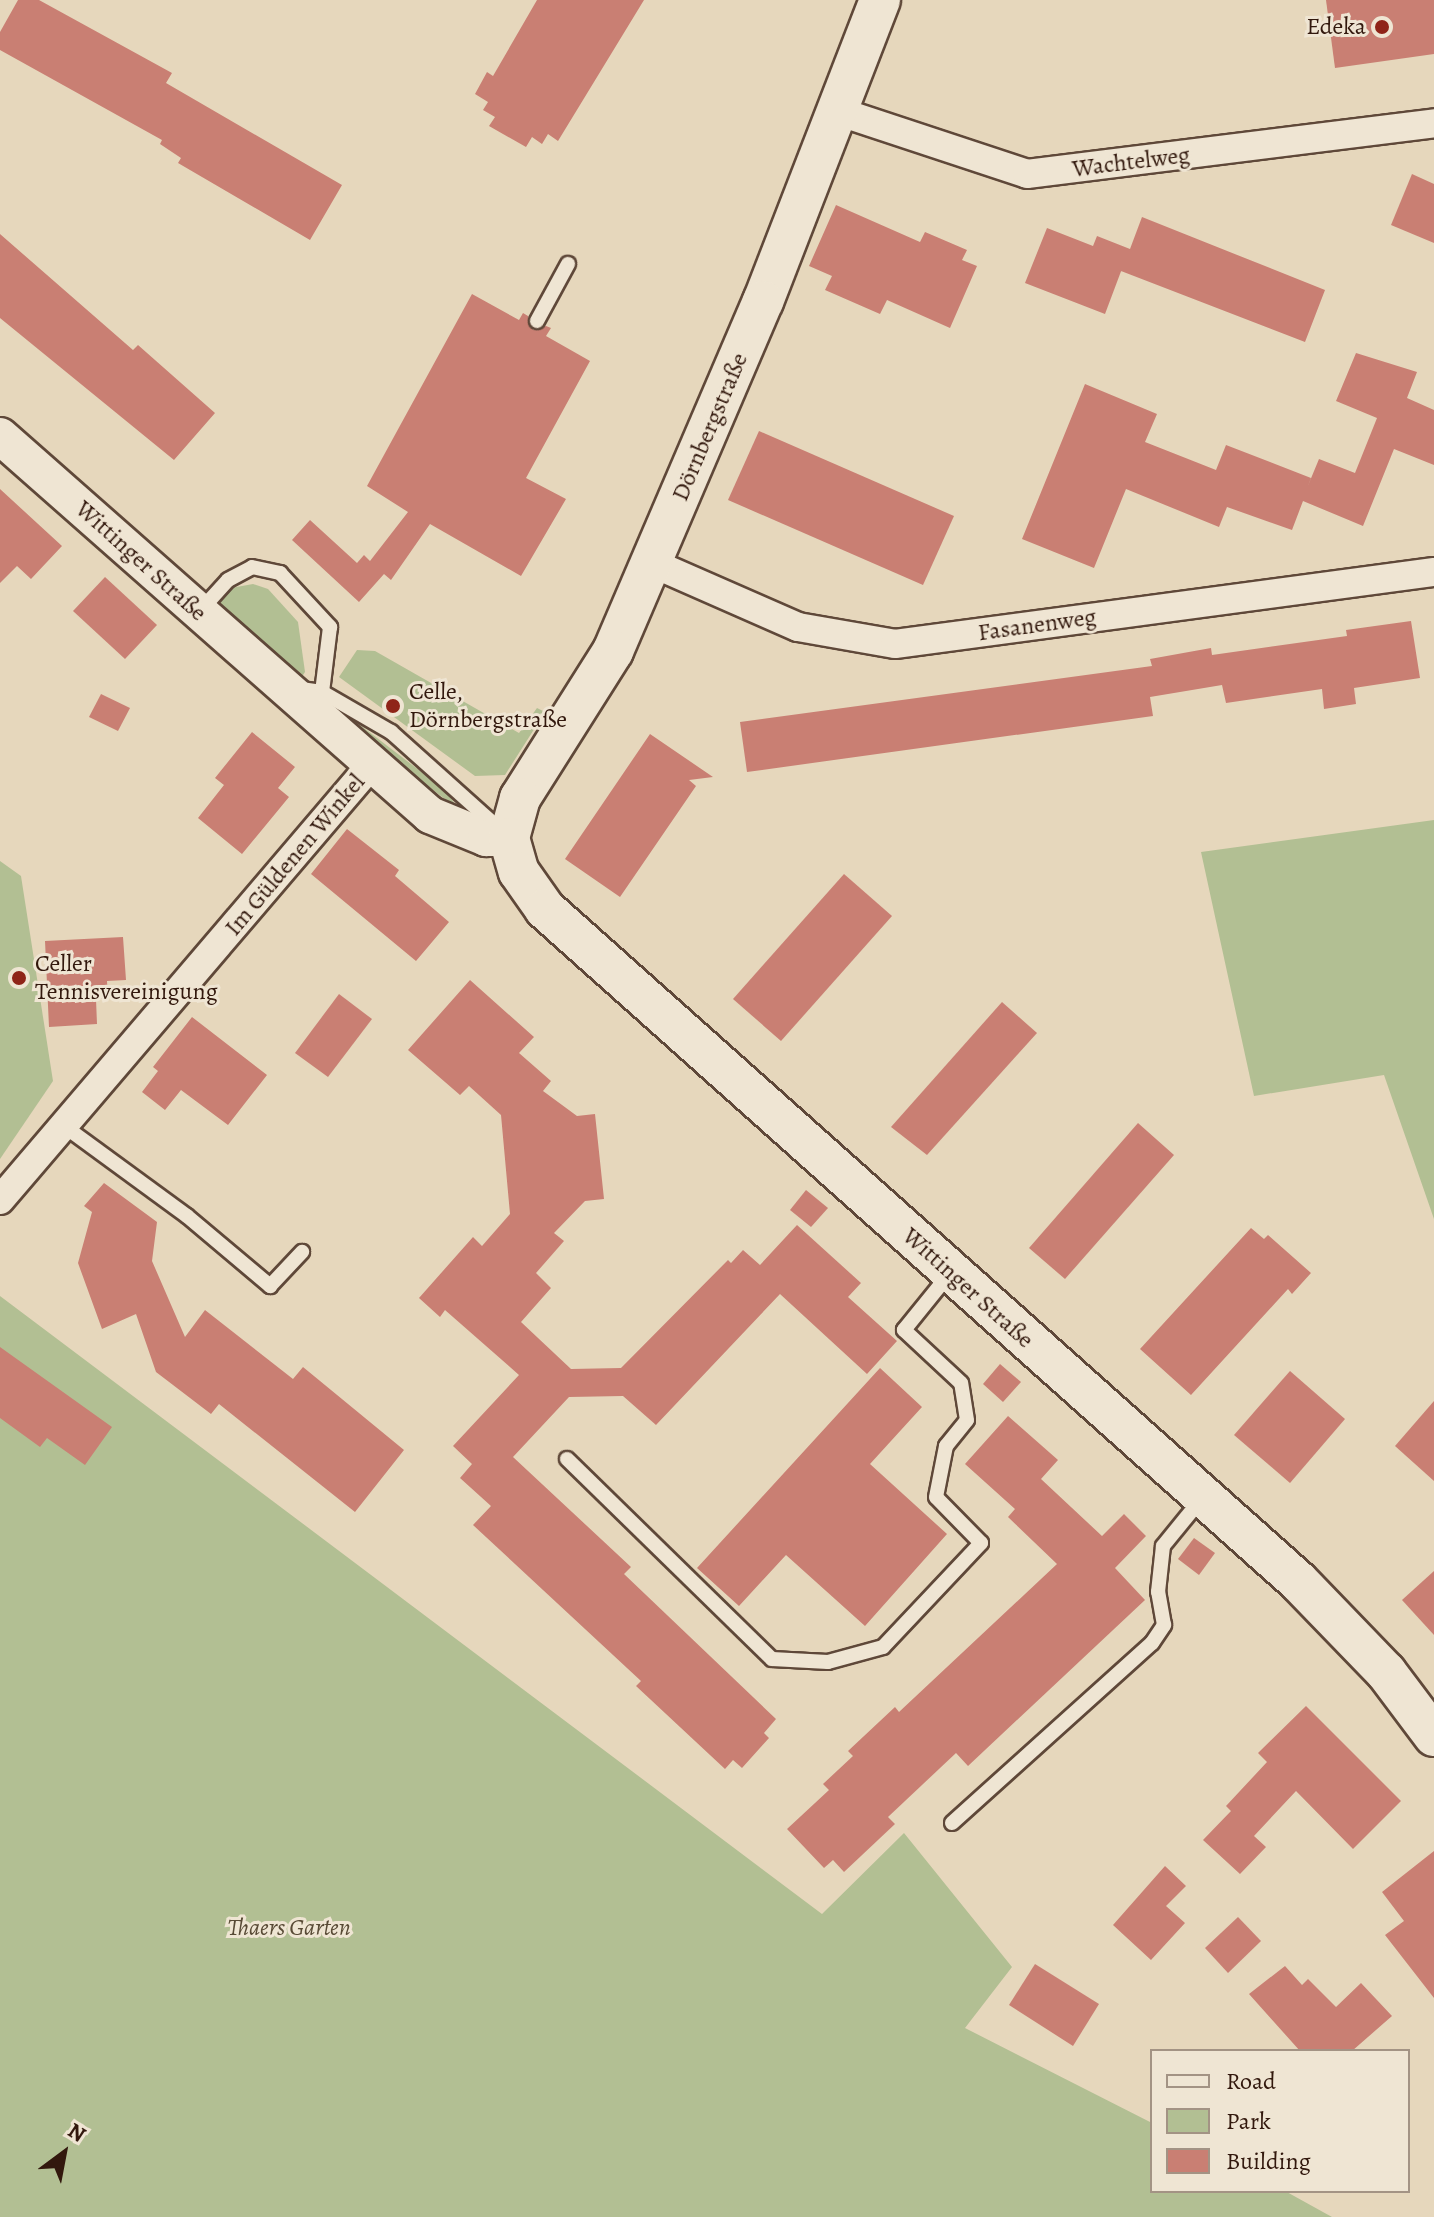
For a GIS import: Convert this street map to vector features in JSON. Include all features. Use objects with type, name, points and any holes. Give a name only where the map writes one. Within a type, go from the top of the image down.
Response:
[{"type":"main road","name":"Dörnbergstraße","points":[[509,838],[520,798],[596,686],[652,563],[880,0]]},
{"type":"main road","name":"Wittinger Straße","points":[[509,838],[519,872],[545,909],[1298,1581],[1386,1672],[1434,1736]]},
{"type":"street","name":"Wachtelweg","points":[[837,111],[1027,174],[1434,123]]},
{"type":"street","name":"Wittinger Straße","points":[[0,436],[199,612],[303,696],[372,764],[439,820],[486,838],[509,838]]},
{"type":"street","name":"Fasanenweg","points":[[652,563],[798,627],[895,644],[1434,572]]},
{"type":"street","name":"Im Güldenen Winkel","points":[[0,1200],[372,764]]},
{"type":"lane","points":[[537,321],[568,264]]},
{"type":"lane","points":[[199,612],[228,580],[252,567],[280,573],[330,627],[303,696]]},
{"type":"lane","name":"Wittinger Straße","points":[[303,696],[391,732],[509,838]]},
{"type":"lane","points":[[64,1126],[187,1216],[270,1286],[302,1252]]},
{"type":"lane","points":[[567,1459],[772,1659],[828,1662],[883,1647],[981,1543],[936,1497],[946,1446],[967,1420],[961,1383],[904,1330],[951,1272]]},
{"type":"lane","points":[[952,1823],[1152,1643],[1164,1625],[1158,1592],[1163,1546],[1203,1497]]},
{"type":"green space","points":[[253,584],[268,589],[298,622],[305,672],[301,678],[222,614],[220,600],[231,588]]},
{"type":"green space","points":[[357,650],[375,651],[519,733],[537,708],[545,712],[505,775],[475,776],[339,677]]},
{"type":"green space","points":[[360,725],[445,790],[460,811],[355,729]]},
{"type":"green space","points":[[1434,820],[1434,1219],[1384,1075],[1254,1096],[1201,852]]},
{"type":"green space","name":"Celler Tennisvereinigung","points":[[0,861],[21,876],[53,1081],[0,1159]]},
{"type":"green space","name":"Thaers Garten","points":[[0,1296],[822,1914],[904,1833],[1012,1967],[965,2028],[1150,2122],[1150,2193],[1289,2193],[1332,2217],[0,2217]]},
{"type":"building","points":[[18,0],[39,0],[172,73],[166,83],[342,185],[310,240],[178,163],[181,158],[160,144],[162,140],[0,50],[0,32]]},
{"type":"building","points":[[537,0],[644,0],[558,141],[548,134],[542,144],[532,137],[526,147],[489,126],[495,117],[483,110],[488,102],[475,94],[487,72],[493,76]]},
{"type":"building","name":"Edeka","points":[[1326,0],[1434,0],[1434,54],[1335,68]]},
{"type":"building","points":[[1412,174],[1434,184],[1434,243],[1391,225]]},
{"type":"building","points":[[836,205],[920,242],[925,232],[967,250],[962,260],[977,266],[950,328],[887,300],[880,314],[825,290],[832,276],[809,266]]},
{"type":"building","points":[[1142,217],[1325,290],[1305,342],[1121,271],[1105,314],[1025,283],[1047,228],[1093,246],[1097,236],[1130,249]]},
{"type":"building","points":[[0,234],[133,350],[138,345],[215,413],[174,460],[0,318]]},
{"type":"building","points":[[472,294],[519,320],[523,313],[528,316],[533,330],[546,326],[551,328],[546,336],[590,361],[526,478],[566,499],[521,576],[430,524],[391,580],[384,574],[359,602],[292,540],[310,520],[357,563],[364,555],[370,561],[408,512],[367,486]]},
{"type":"building","points":[[1356,353],[1417,372],[1407,398],[1434,410],[1434,465],[1394,449],[1363,526],[1303,501],[1292,530],[1227,507],[1219,527],[1126,489],[1094,568],[1022,539],[1085,384],[1157,414],[1145,442],[1216,470],[1226,445],[1311,478],[1307,488],[1319,459],[1355,473],[1377,418],[1336,401]]},
{"type":"building","points":[[759,431],[954,516],[923,585],[728,500]]},
{"type":"building","points":[[0,489],[62,546],[31,579],[17,566],[0,583]]},
{"type":"building","points":[[105,577],[157,625],[125,659],[73,611]]},
{"type":"building","points":[[1411,621],[1420,678],[1354,688],[1356,704],[1324,709],[1322,689],[1226,703],[1222,685],[1150,697],[1153,716],[747,772],[740,722],[1152,666],[1150,659],[1211,648],[1212,655],[1347,636],[1346,630]]},
{"type":"building","points":[[101,694],[130,708],[118,731],[89,717]]},
{"type":"building","points":[[252,732],[295,767],[278,788],[289,797],[242,854],[198,818],[224,785],[215,778]]},
{"type":"building","points":[[650,734],[713,777],[689,780],[696,786],[620,897],[565,859]]},
{"type":"building","points":[[347,829],[399,870],[395,876],[449,922],[416,961],[311,874]]},
{"type":"building","points":[[844,874],[892,916],[781,1041],[733,999]]},
{"type":"building","points":[[123,937],[126,980],[107,981],[108,999],[96,999],[97,1024],[49,1027],[45,941]]},
{"type":"building","points":[[470,980],[534,1037],[519,1053],[551,1081],[543,1091],[577,1116],[595,1114],[604,1199],[585,1201],[554,1233],[564,1241],[536,1273],[551,1288],[521,1322],[571,1369],[621,1368],[728,1260],[731,1263],[743,1250],[760,1265],[797,1225],[861,1283],[848,1297],[897,1341],[867,1374],[780,1294],[656,1425],[623,1396],[569,1397],[513,1457],[631,1567],[624,1574],[776,1719],[764,1733],[769,1738],[742,1768],[733,1760],[725,1769],[636,1686],[641,1681],[473,1525],[491,1506],[460,1478],[472,1464],[453,1446],[519,1375],[445,1310],[440,1317],[419,1298],[473,1237],[482,1246],[510,1214],[501,1115],[469,1086],[460,1095],[408,1050]]},
{"type":"building","points":[[339,994],[372,1019],[328,1077],[295,1053]]},
{"type":"building","points":[[1002,1002],[1037,1033],[927,1155],[891,1127]]},
{"type":"building","points":[[192,1017],[267,1075],[228,1125],[181,1090],[165,1110],[142,1092],[158,1071],[153,1067]]},
{"type":"building","points":[[1138,1123],[1174,1155],[1065,1279],[1029,1248]]},
{"type":"building","points":[[104,1183],[157,1222],[152,1261],[185,1337],[205,1310],[293,1379],[303,1367],[404,1450],[355,1512],[219,1404],[211,1414],[156,1372],[136,1314],[102,1329],[78,1263],[92,1212],[84,1206]]},
{"type":"building","points":[[806,1190],[828,1208],[811,1227],[790,1210]]},
{"type":"building","points":[[1251,1228],[1264,1239],[1268,1235],[1311,1273],[1292,1294],[1288,1289],[1191,1395],[1140,1349]]},
{"type":"building","points":[[0,1347],[112,1427],[85,1465],[47,1438],[40,1447],[0,1418]]},
{"type":"building","points":[[1000,1364],[1021,1382],[1003,1402],[983,1384]]},
{"type":"building","points":[[880,1368],[922,1407],[870,1464],[947,1534],[865,1626],[786,1555],[739,1606],[697,1568]]},
{"type":"building","points":[[1290,1371],[1345,1419],[1290,1483],[1234,1435]]},
{"type":"building","points":[[1434,1401],[1434,1481],[1395,1446]]},
{"type":"building","points":[[1008,1416],[1058,1460],[1041,1479],[1102,1536],[1124,1514],[1146,1536],[1115,1568],[1145,1600],[968,1766],[956,1753],[888,1817],[895,1824],[844,1872],[833,1860],[824,1868],[787,1829],[829,1790],[823,1784],[853,1756],[848,1751],[895,1707],[899,1712],[1057,1564],[1008,1517],[1015,1509],[965,1464]]},
{"type":"building","points":[[1194,1538],[1215,1553],[1199,1575],[1178,1559]]},
{"type":"building","points":[[1434,1571],[1434,1635],[1402,1600]]},
{"type":"building","points":[[1306,1706],[1401,1801],[1353,1849],[1296,1791],[1254,1836],[1266,1847],[1240,1874],[1203,1840],[1231,1811],[1226,1806],[1267,1762],[1258,1753]]},
{"type":"building","points":[[1434,1851],[1434,1998],[1385,1935],[1404,1921],[1382,1892]]},
{"type":"building","points":[[1165,1866],[1186,1886],[1166,1906],[1185,1923],[1151,1960],[1113,1925]]},
{"type":"building","points":[[1238,1917],[1261,1941],[1228,1973],[1205,1948]]},
{"type":"building","points":[[1035,1964],[1099,2004],[1073,2046],[1009,2005]]},
{"type":"building","points":[[1285,1966],[1302,1985],[1308,1979],[1336,2007],[1361,1983],[1392,2016],[1354,2049],[1298,2049],[1249,1994]]},
{"type":"place","name":"Edeka","points":[[1382,27]]},
{"type":"place","name":"Celle, Dörnbergstraße","points":[[393,706]]},
{"type":"place","name":"Celler Tennisvereinigung","points":[[19,978]]}]
